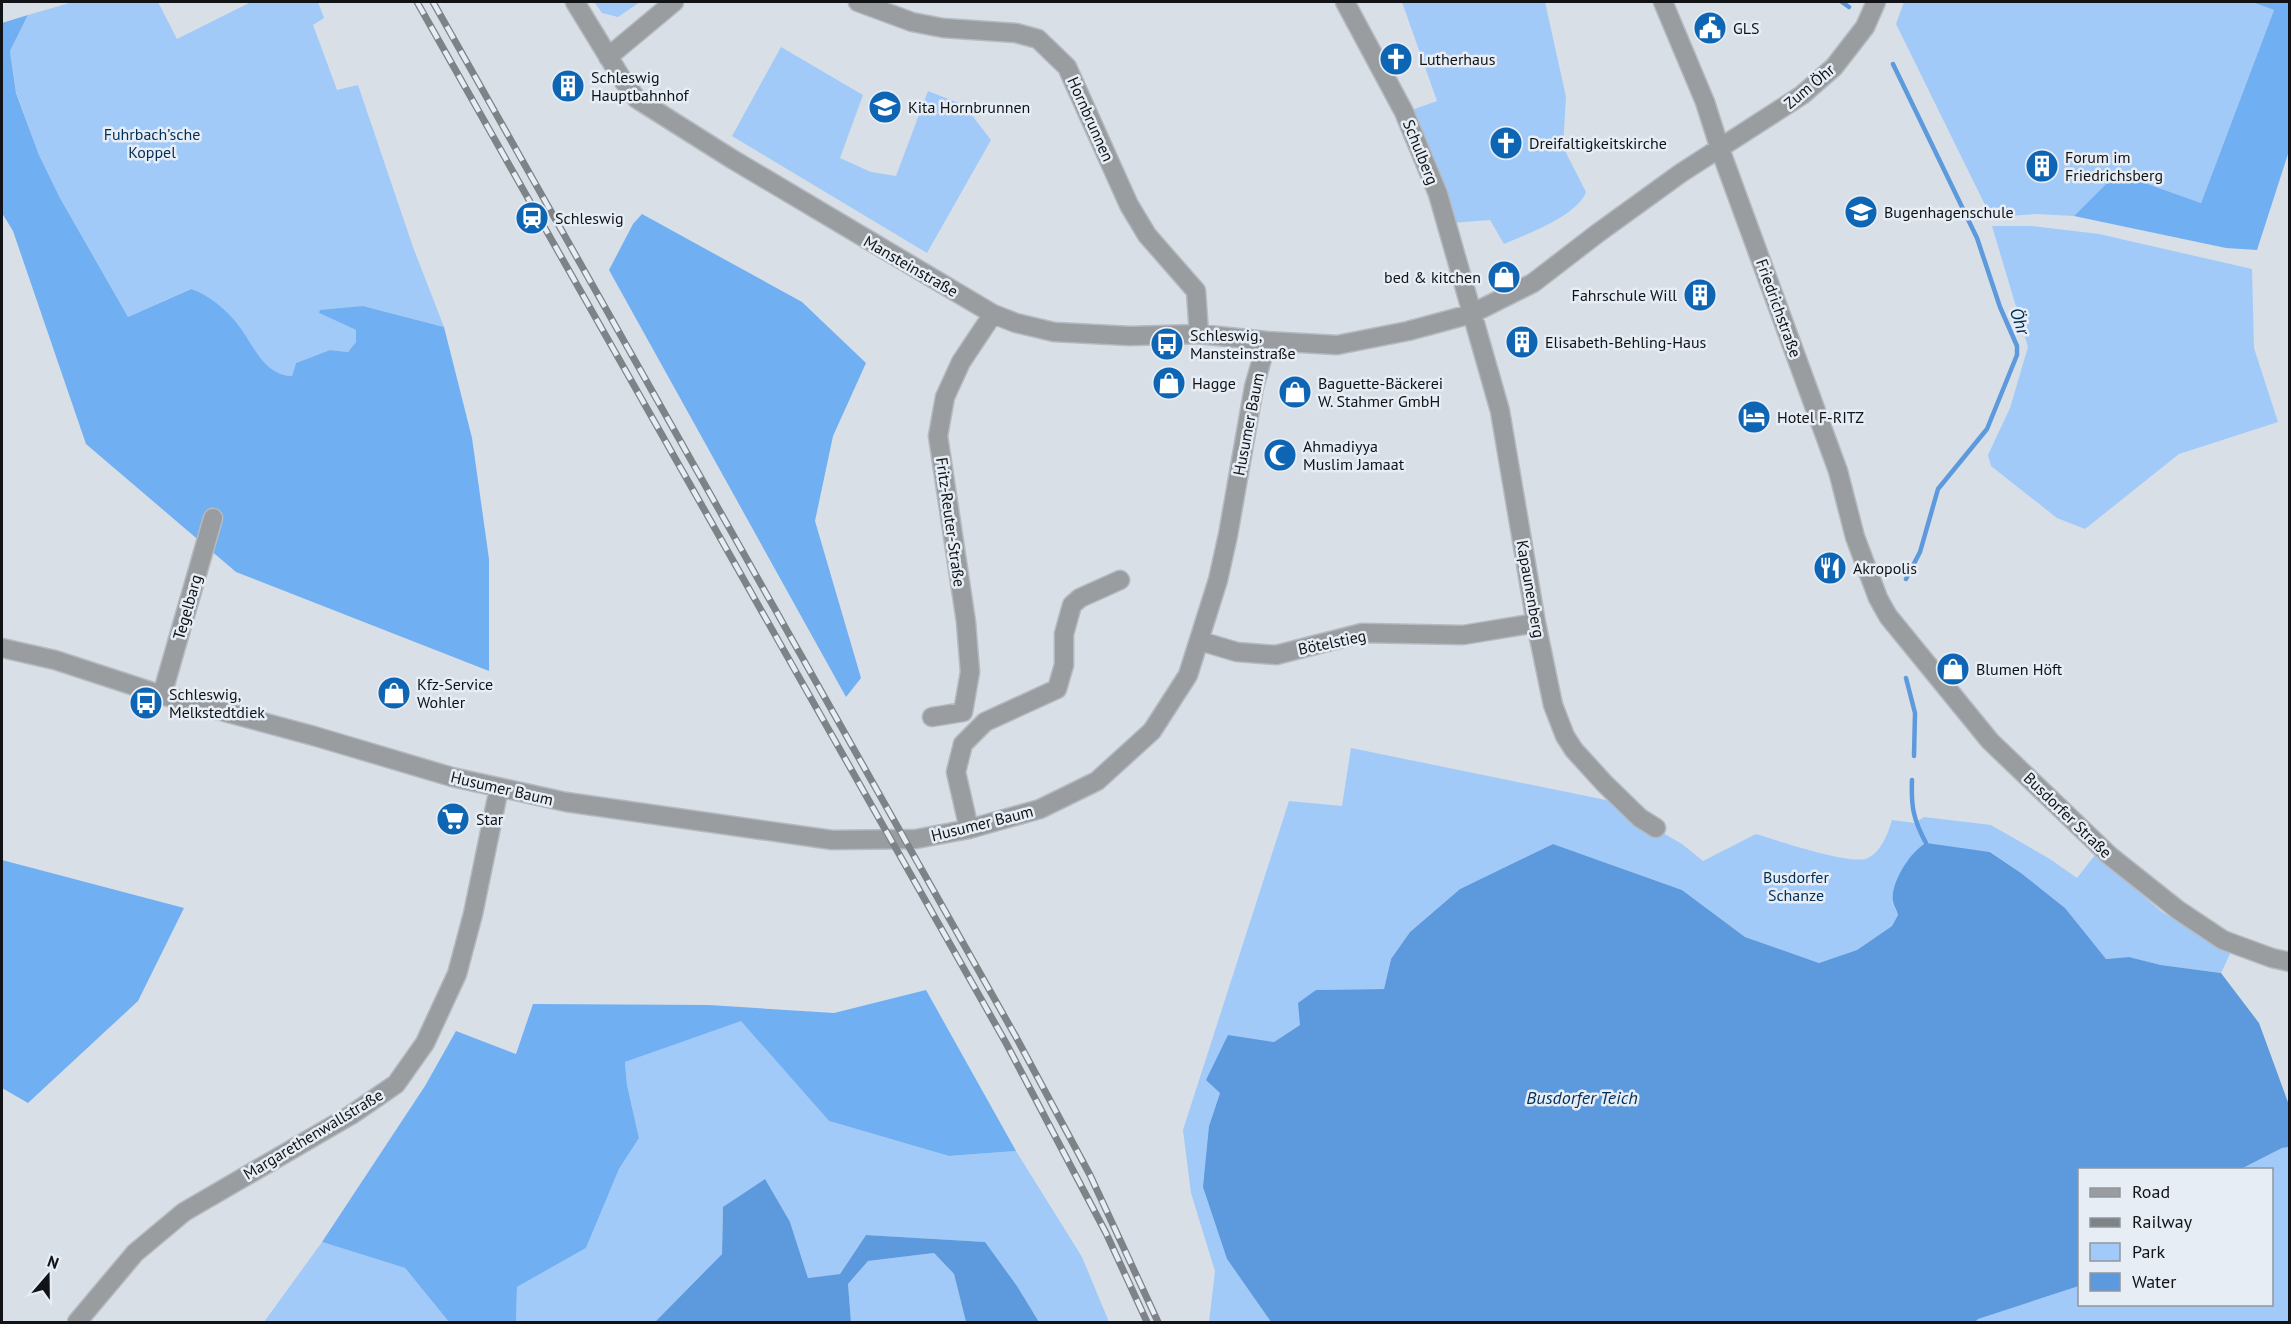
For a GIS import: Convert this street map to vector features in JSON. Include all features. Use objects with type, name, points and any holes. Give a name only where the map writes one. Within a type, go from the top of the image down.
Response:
[{"type":"street","name":"Mansteinstraße","points":[[574,2],[637,99],[732,159],[993,314],[1016,323],[1054,332],[1130,336],[1199,334],[1267,341]]},
{"type":"street","points":[[608,57],[674,2]]},
{"type":"street","name":"Hornbrunnen","points":[[858,2],[912,22],[943,28],[1016,33],[1038,39],[1067,67],[1135,215],[1147,235],[1196,291],[1199,334]]},
{"type":"street","name":"Schulberg","points":[[1345,2],[1404,112],[1438,194],[1471,314]]},
{"type":"street","name":"Friedrichstraße","points":[[1662,2],[1705,102],[1720,149],[1838,471],[1855,537],[1878,598],[1888,616]]},
{"type":"street","name":"Zum Öhr","points":[[1720,149],[1802,95],[1834,67],[1865,27],[1876,2]]},
{"type":"street","points":[[1267,341],[1337,345],[1408,331],[1471,314],[1533,283],[1681,173],[1720,149]]},
{"type":"street","name":"Fritz-Reuter-Straße","points":[[932,717],[963,712],[970,672],[966,622],[938,436],[945,398],[961,362],[993,314]]},
{"type":"street","name":"Kapaunenberg","points":[[1471,314],[1500,411],[1536,623],[1553,705],[1565,736],[1574,750],[1640,818],[1656,828]]},
{"type":"street","name":"Husumer Baum","points":[[2,648],[55,660],[162,695],[499,788],[566,802],[832,840],[916,839],[969,829],[1040,809],[1097,781],[1152,731],[1188,675],[1200,640],[1228,535],[1254,387],[1267,341]]},
{"type":"street","name":"Tegelbarg","points":[[162,695],[213,518]]},
{"type":"street","points":[[969,829],[956,772],[963,744],[985,722],[1057,689],[1064,665],[1065,634],[1072,605],[1080,598],[1120,580]]},
{"type":"street","name":"Busdorfer Straße","points":[[1888,616],[1990,741],[2110,855],[2178,910],[2223,940],[2289,962]]},
{"type":"street","name":"Bötelstieg","points":[[1200,640],[1237,652],[1276,655],[1362,633],[1463,635],[1536,623]]},
{"type":"street","name":"Margarethenwallstraße","points":[[77,1323],[135,1253],[184,1212],[351,1115],[396,1084],[425,1043],[457,974],[473,914],[499,788]]},
{"type":"green space","name":"Fuhrbach’sche Koppel","points":[[73,2],[158,2],[177,39],[251,2],[318,2],[324,18],[313,25],[337,90],[358,85],[413,247],[444,327],[363,306],[319,313],[356,330],[356,342],[348,352],[330,350],[296,363],[292,376],[273,370],[259,356],[236,322],[216,302],[190,289],[128,317],[60,198],[39,155],[16,92],[10,51],[28,15]]},
{"type":"green space","points":[[594,2],[640,2],[618,17],[602,13]]},
{"type":"green space","points":[[1402,2],[1545,2],[1566,97],[1563,147],[1586,192],[1573,209],[1550,223],[1504,244],[1490,220],[1451,223],[1409,111],[1437,101]]},
{"type":"green space","points":[[1904,2],[2252,2],[2274,10],[2201,203],[2117,173],[2074,216],[2036,214],[1991,217],[1896,24]]},
{"type":"green space","points":[[781,47],[863,95],[840,158],[871,172],[896,176],[928,91],[964,105],[991,140],[927,253],[732,136]]},
{"type":"green space","points":[[1992,226],[2032,226],[2099,234],[2252,269],[2254,348],[2278,422],[2179,454],[2085,529],[2057,518],[1991,466],[1988,455],[2010,408],[2028,347]]},
{"type":"green space","name":"Busdorfer Schanze","points":[[1351,748],[1606,800],[1682,844],[1703,861],[1756,834],[1831,856],[1859,860],[1868,858],[1877,851],[1892,820],[1915,823],[1924,817],[1991,825],[2050,859],[2077,878],[2095,855],[2162,912],[2230,954],[2221,973],[2161,965],[2129,957],[2105,959],[2065,908],[2021,873],[1991,852],[1965,849],[1892,901],[1898,915],[1892,926],[1857,950],[1819,963],[1745,937],[1682,890],[1553,844],[1460,889],[1410,932],[1391,959],[1384,989],[1316,990],[1300,1025],[1274,1042],[1220,1093],[1209,1126],[1227,1259],[1271,1322],[1209,1322],[1215,1271],[1191,1193],[1183,1130],[1289,801],[1342,806]]},
{"type":"green space","points":[[741,1020],[829,1121],[949,1156],[1016,1151],[1082,1257],[1109,1322],[1039,1322],[1017,1286],[984,1242],[866,1235],[840,1274],[808,1278],[790,1222],[723,1207],[722,1254],[655,1322],[516,1322],[517,1287],[586,1248],[619,1169],[639,1138],[627,1085],[625,1062]]},
{"type":"green space","points":[[2289,1147],[2289,1322],[1975,1322],[1977,1319],[2078,1286],[2078,1306],[2273,1306],[2273,1168],[2243,1168],[2282,1148]]},
{"type":"green space","points":[[322,1242],[405,1268],[449,1322],[264,1322]]},
{"type":"green space","points":[[934,1253],[954,1274],[966,1322],[851,1322],[848,1284],[868,1261]]},
{"type":"shaded area","points":[[2252,2],[2290,2],[2289,151],[2257,250],[2226,248],[2074,216],[2117,173],[2201,203],[2274,10]]},
{"type":"shaded area","points":[[28,15],[10,51],[16,93],[39,155],[60,198],[128,317],[191,289],[216,302],[236,322],[266,364],[273,370],[292,376],[296,363],[330,350],[348,352],[356,342],[356,330],[319,313],[320,310],[363,306],[444,327],[472,438],[489,559],[489,671],[236,572],[86,444],[13,231],[2,213],[2,23]]},
{"type":"shaded area","points":[[642,214],[802,302],[866,363],[833,436],[815,521],[861,678],[846,697],[609,270],[633,224]]},
{"type":"shaded area","points":[[2,860],[184,908],[138,1001],[28,1103],[2,1088]]},
{"type":"shaded area","points":[[926,990],[1016,1151],[949,1156],[829,1121],[741,1021],[625,1062],[627,1085],[639,1138],[619,1169],[586,1248],[517,1287],[516,1322],[449,1322],[405,1268],[322,1242],[425,1086],[456,1031],[516,1054],[533,1004],[709,1005],[834,1013]]},
{"type":"water","name":"Busdorfer Teich","points":[[1926,843],[1990,852],[2065,908],[2106,959],[2129,957],[2161,965],[2221,973],[2259,1023],[2289,1105],[2289,1147],[2282,1148],[2243,1168],[2078,1168],[2078,1286],[1978,1319],[1975,1322],[1271,1322],[1227,1259],[1203,1187],[1209,1126],[1220,1093],[1206,1080],[1228,1035],[1274,1042],[1300,1025],[1298,1003],[1316,990],[1384,989],[1391,959],[1410,932],[1460,889],[1553,844],[1682,890],[1745,937],[1819,963],[1857,950],[1892,926],[1898,915],[1893,902],[1893,894],[1898,877],[1920,847]]},
{"type":"water","points":[[765,1179],[790,1222],[808,1278],[840,1274],[866,1235],[985,1242],[1017,1286],[1039,1322],[966,1322],[954,1274],[934,1253],[868,1261],[848,1284],[851,1322],[655,1322],[722,1254],[723,1207]]},
{"type":"waterway","name":"Öhr","points":[[1842,2],[1849,7]]},
{"type":"waterway","name":"Öhr","points":[[1893,64],[1977,238],[2000,307],[2017,346],[2017,355],[1987,429],[1938,489],[1920,552],[1906,579]]},
{"type":"waterway","name":"Öhr","points":[[1906,678],[1915,713],[1914,756]]},
{"type":"waterway","name":"Öhr","points":[[1912,780],[1914,812],[1926,843]]},
{"type":"railway","points":[[417,2],[1006,1043],[1106,1233],[1147,1322]]},
{"type":"railway","points":[[433,2],[1016,1037],[1090,1175],[1158,1322]]},
{"type":"place","name":"GLS","points":[[1710,28]]},
{"type":"place","name":"Lutherhaus","points":[[1396,59]]},
{"type":"place","name":"Schleswig Hauptbahnhof","points":[[568,86]]},
{"type":"place","name":"Kita Hornbrunnen","points":[[885,107]]},
{"type":"place","name":"Dreifaltigkeitskirche","points":[[1506,143]]},
{"type":"place","name":"Forum im Friedrichsberg","points":[[2042,166]]},
{"type":"place","name":"Bugenhagenschule","points":[[1861,212]]},
{"type":"place","name":"Schleswig","points":[[532,218]]},
{"type":"place","name":"bed & kitchen","points":[[1504,277]]},
{"type":"place","name":"Fahrschule Will","points":[[1700,295]]},
{"type":"place","name":"Elisabeth-Behling-Haus","points":[[1522,342]]},
{"type":"place","name":"Schleswig, Mansteinstraße","points":[[1167,344]]},
{"type":"place","name":"Hagge","points":[[1169,383]]},
{"type":"place","name":"Baguette-Bäckerei W. Stahmer GmbH","points":[[1295,392]]},
{"type":"place","name":"Hotel F-RITZ","points":[[1754,417]]},
{"type":"place","name":"Ahmadiyya Muslim Jamaat","points":[[1280,455]]},
{"type":"place","name":"Akropolis","points":[[1830,568]]},
{"type":"place","name":"Blumen Höft","points":[[1953,669]]},
{"type":"place","name":"Kfz-Service Wohler","points":[[394,693]]},
{"type":"place","name":"Schleswig, Melkstedtdiek","points":[[146,703]]},
{"type":"place","name":"Star","points":[[453,819]]}]
